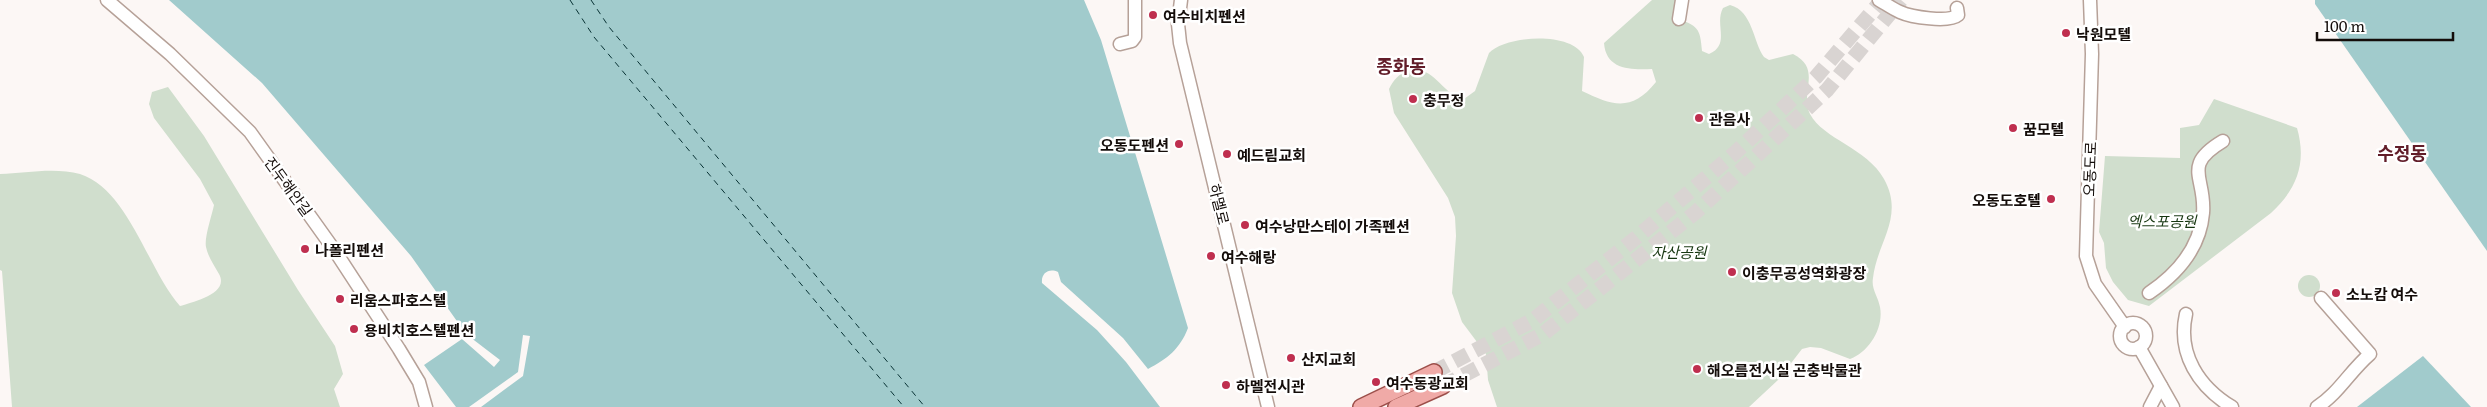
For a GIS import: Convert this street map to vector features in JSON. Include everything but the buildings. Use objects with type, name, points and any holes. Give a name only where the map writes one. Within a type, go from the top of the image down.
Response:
[{"type":"main road","points":[[1362,407],[1434,372]]},
{"type":"main road","points":[[1396,407],[1442,386]]},
{"type":"street","name":"진두해안길","points":[[108,0],[170,54],[250,132],[335,251],[394,341],[419,382],[426,407]]},
{"type":"street","points":[[1120,44],[1135,37],[1135,0]]},
{"type":"street","name":"하멜로","points":[[1181,0],[1178,24],[1180,43],[1268,407]]},
{"type":"street","points":[[1679,19],[1682,0]]},
{"type":"street","points":[[1879,0],[1908,15],[1942,20],[1957,16],[1957,8]]},
{"type":"street","name":"오동도로","points":[[2090,0],[2092,63],[2086,256],[2095,284],[2125,327]]},
{"type":"street","points":[[2149,293],[2171,276],[2194,247],[2203,214],[2198,180],[2200,160],[2208,150],[2223,141]]},
{"type":"street","points":[[2316,407],[2336,392],[2359,363],[2370,354],[2321,298]]},
{"type":"street","points":[[2186,314],[2184,333],[2192,367],[2205,386],[2232,407]]},
{"type":"street","points":[[2134,324],[2144,331],[2145,339],[2139,347],[2129,348],[2122,344],[2120,336],[2125,327],[2134,324]]},
{"type":"street","points":[[2139,347],[2173,407]]},
{"type":"street","points":[[2150,407],[2161,386]]},
{"type":"green space","name":"자산공원","points":[[1652,0],[1679,0],[1677,18],[1697,29],[1702,51],[1709,54],[1716,50],[1721,40],[1720,21],[1723,8],[1730,5],[1738,8],[1748,20],[1764,57],[1769,60],[1793,54],[1802,60],[1807,67],[1809,82],[1807,106],[1816,123],[1867,159],[1884,179],[1890,193],[1892,205],[1891,218],[1875,265],[1873,278],[1881,315],[1877,331],[1869,345],[1857,356],[1850,359],[1821,348],[1810,347],[1802,349],[1778,380],[1749,407],[1497,407],[1488,380],[1486,354],[1462,322],[1452,293],[1456,236],[1455,217],[1448,198],[1394,113],[1389,89],[1399,75],[1417,70],[1431,75],[1449,92],[1464,99],[1475,91],[1489,53],[1509,42],[1539,38],[1567,43],[1578,49],[1584,57],[1582,91],[1613,103],[1630,102],[1647,92],[1656,82],[1652,69],[1628,68],[1615,63],[1609,59],[1604,43]]},
{"type":"green space","points":[[168,87],[204,136],[298,290],[335,346],[343,374],[334,389],[340,407],[12,407],[2,271],[0,270],[0,174],[60,171],[80,174],[97,183],[111,196],[124,213],[168,291],[180,306],[208,296],[219,287],[221,281],[219,274],[211,261],[206,247],[207,232],[214,205],[200,179],[154,118],[149,104],[152,92]]},
{"type":"green space","name":"엑스포공원","points":[[2214,99],[2297,128],[2301,153],[2300,164],[2293,185],[2280,204],[2271,213],[2149,306],[2128,300],[2113,282],[2106,268],[2104,243],[2099,232],[2105,156],[2180,158],[2180,128],[2199,125]]},
{"type":"green space","points":[[2309,275],[2317,278],[2320,286],[2317,294],[2309,297],[2301,294],[2298,286],[2301,278]]},
{"type":"water","points":[[169,0],[1084,0],[1101,40],[1188,328],[1177,348],[1148,369],[1123,338],[1061,282],[1058,272],[1046,272],[1042,283],[1097,330],[1126,362],[1160,407],[481,407],[523,376],[530,336],[523,335],[518,372],[469,407],[456,407],[424,365],[462,339],[494,367],[500,360],[466,334],[411,256],[262,83]]},
{"type":"water","points":[[2315,0],[2487,0],[2487,251],[2315,4]]},
{"type":"water","points":[[2423,356],[2471,407],[2357,407]]},
{"type":"ferry route","points":[[570,0],[594,37],[904,407]]},
{"type":"ferry route","points":[[591,0],[609,27],[925,407]]},
{"type":"tunnel","points":[[1434,372],[1533,320],[1637,237],[1736,152],[1816,77],[1882,0]]},
{"type":"tunnel","points":[[1443,386],[1543,334],[1696,212],[1827,90],[1901,0]]},
{"type":"place","name":"여수비치펜션","points":[[1153,15]]},
{"type":"place","name":"낙원모텔","points":[[2066,33]]},
{"type":"place","name":"충무정","points":[[1413,99]]},
{"type":"place","name":"관음사","points":[[1699,118]]},
{"type":"place","name":"꿈모텔","points":[[2013,128]]},
{"type":"place","name":"오동도펜션","points":[[1179,144]]},
{"type":"place","name":"예드림교회","points":[[1227,154]]},
{"type":"place","name":"오동도호텔","points":[[2051,199]]},
{"type":"place","name":"여수낭만스테이 가족펜션","points":[[1245,225]]},
{"type":"place","name":"나폴리펜션","points":[[305,249]]},
{"type":"place","name":"여수해랑","points":[[1211,256]]},
{"type":"place","name":"이충무공성역화광장","points":[[1732,272]]},
{"type":"place","name":"소노캄 여수","points":[[2336,293]]},
{"type":"place","name":"리움스파호스텔","points":[[340,299]]},
{"type":"place","name":"용비치호스텔펜션","points":[[354,329]]},
{"type":"place","name":"산지교회","points":[[1291,358]]},
{"type":"place","name":"해오름전시실 곤충박물관","points":[[1697,369]]},
{"type":"place","name":"여수동광교회","points":[[1376,382]]},
{"type":"place","name":"하멜전시관","points":[[1226,385]]},
{"type":"district","name":"종화동","points":[[1401,65]]},
{"type":"district","name":"수정동","points":[[2402,152]]}]
